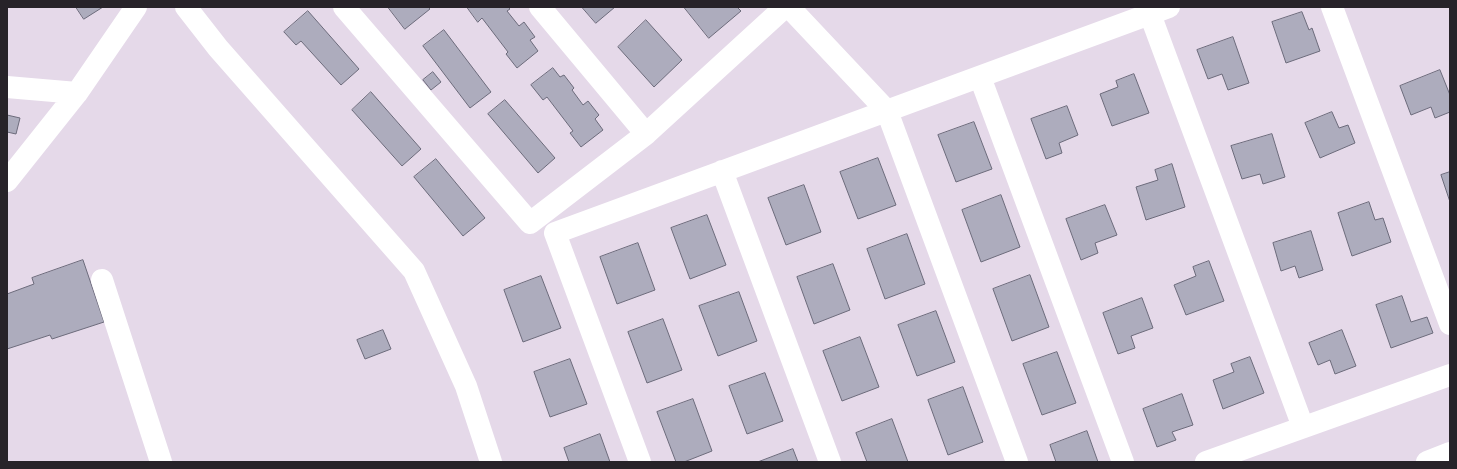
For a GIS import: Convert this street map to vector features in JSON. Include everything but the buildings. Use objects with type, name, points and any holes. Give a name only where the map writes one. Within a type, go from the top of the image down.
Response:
[{"type":"street","points":[[7,181],[77,93],[136,7]]},
{"type":"street","points":[[186,7],[218,48],[414,270],[466,386],[491,462]]},
{"type":"street","points":[[344,7],[530,223],[555,233],[1159,10],[1303,427]]},
{"type":"street","points":[[540,7],[646,134]]},
{"type":"street","points":[[530,223],[646,134],[785,7]]},
{"type":"street","points":[[789,7],[887,111],[1017,462]]},
{"type":"street","points":[[1332,7],[1450,324]]},
{"type":"street","points":[[980,77],[1123,462]]},
{"type":"street","points":[[7,87],[77,93]]},
{"type":"street","points":[[722,171],[830,462]]},
{"type":"street","points":[[555,233],[640,462]]},
{"type":"street","points":[[102,280],[161,462]]},
{"type":"street","points":[[1206,462],[1450,375]]},
{"type":"street","points":[[1427,462],[1450,453]]}]
